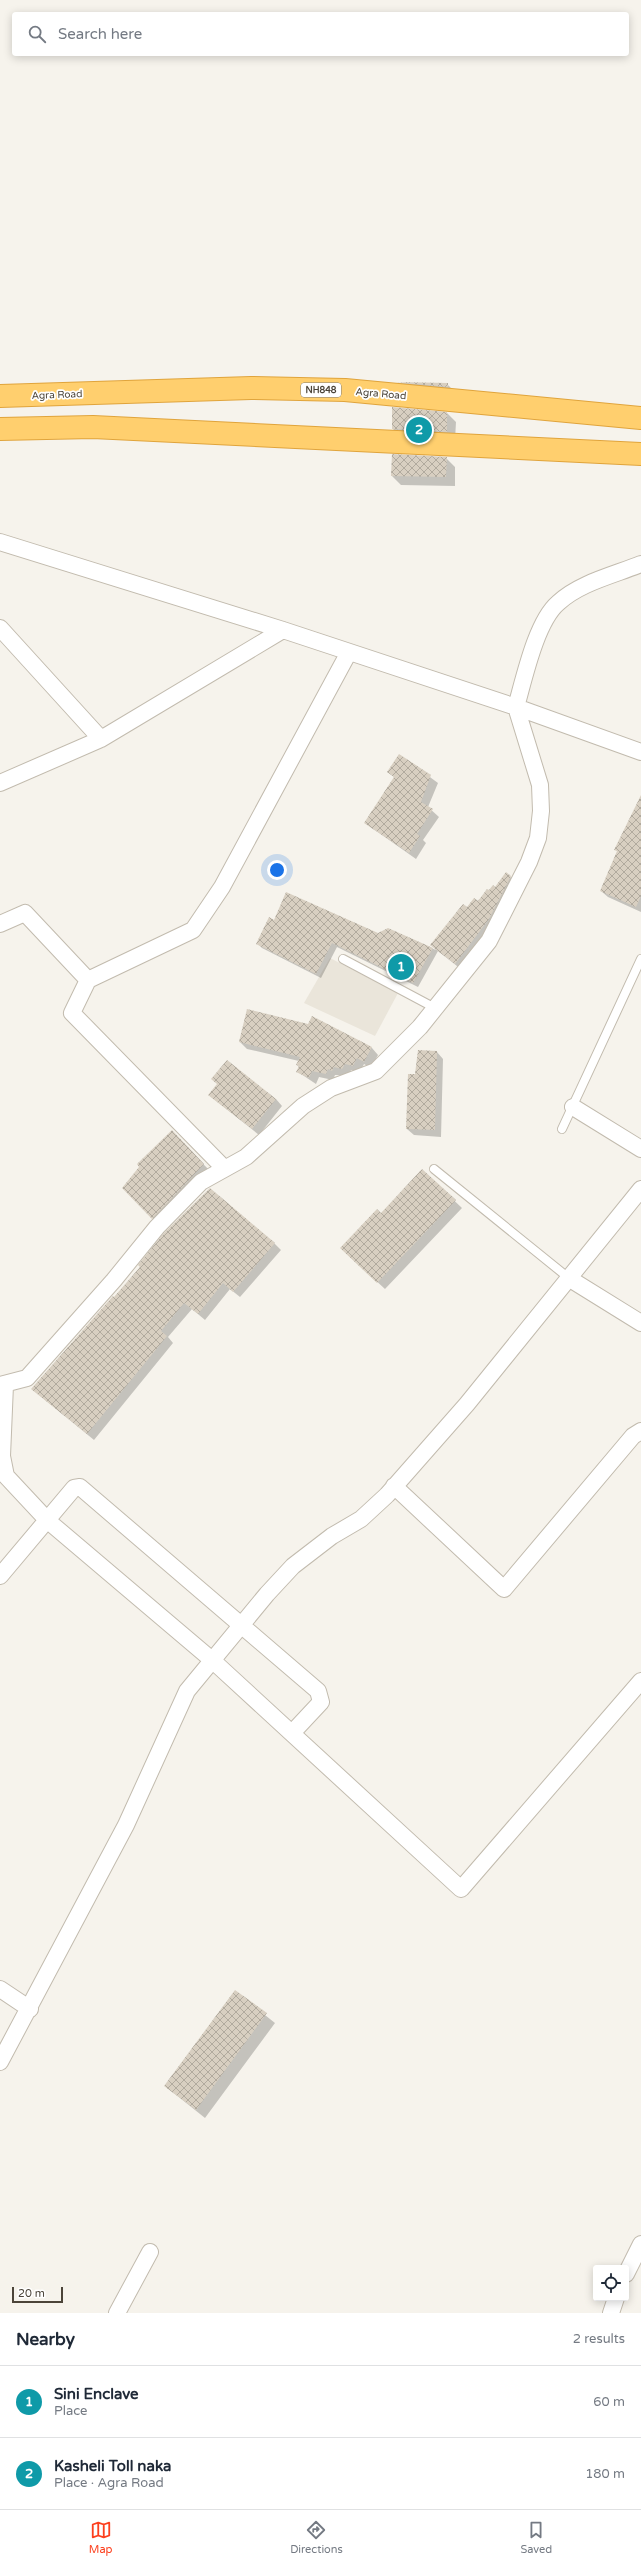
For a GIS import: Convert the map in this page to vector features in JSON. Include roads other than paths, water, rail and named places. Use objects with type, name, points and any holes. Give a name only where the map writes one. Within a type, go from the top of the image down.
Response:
[{"type":"highway","name":"Agra Road","points":[[0,396],[250,388],[345,390],[641,418]]},
{"type":"highway","points":[[0,429],[92,427],[641,454]]},
{"type":"street","points":[[0,542],[283,630],[516,707],[641,752]]},
{"type":"street","points":[[641,564],[573,592],[556,603],[536,638],[516,707],[540,785],[541,811],[538,838],[529,862],[489,941],[420,1027],[376,1071],[331,1088],[309,1102],[246,1157],[201,1182],[156,1227],[114,1280],[27,1378],[3,1385],[2,1456],[6,1476],[48,1521],[212,1660],[461,1889],[641,1681]]},
{"type":"street","points":[[0,628],[101,739]]},
{"type":"street","points":[[0,783],[101,739],[283,630]]},
{"type":"street","points":[[224,1168],[72,1013],[88,980],[193,930],[222,887],[349,652]]},
{"type":"street","points":[[0,924],[25,912],[88,980]]},
{"type":"street","points":[[573,1107],[641,1148]]},
{"type":"street","points":[[0,2062],[30,2009],[126,1825],[187,1690],[293,1566],[332,1536],[361,1519],[394,1486],[468,1404],[641,1189]]},
{"type":"street","points":[[570,1279],[639,1317]]},
{"type":"street","points":[[394,1486],[504,1589],[633,1436],[641,1430]]},
{"type":"street","points":[[0,1576],[48,1521],[74,1488],[80,1487],[318,1691],[322,1702],[292,1733]]},
{"type":"street","points":[[0,1989],[30,2009]]},
{"type":"street","points":[[629,2268],[641,2244]]},
{"type":"street","points":[[117,2313],[150,2252]]},
{"type":"street","points":[[611,2313],[615,2301]]},
{"type":"lane","points":[[343,959],[435,1008]]},
{"type":"lane","points":[[562,1129],[641,959]]},
{"type":"lane","points":[[434,1169],[570,1279]]},
{"type":"place","name":"Kasheli Toll naka","points":[[419,430]]},
{"type":"place","name":"Sini Enclave","points":[[401,967]]}]
